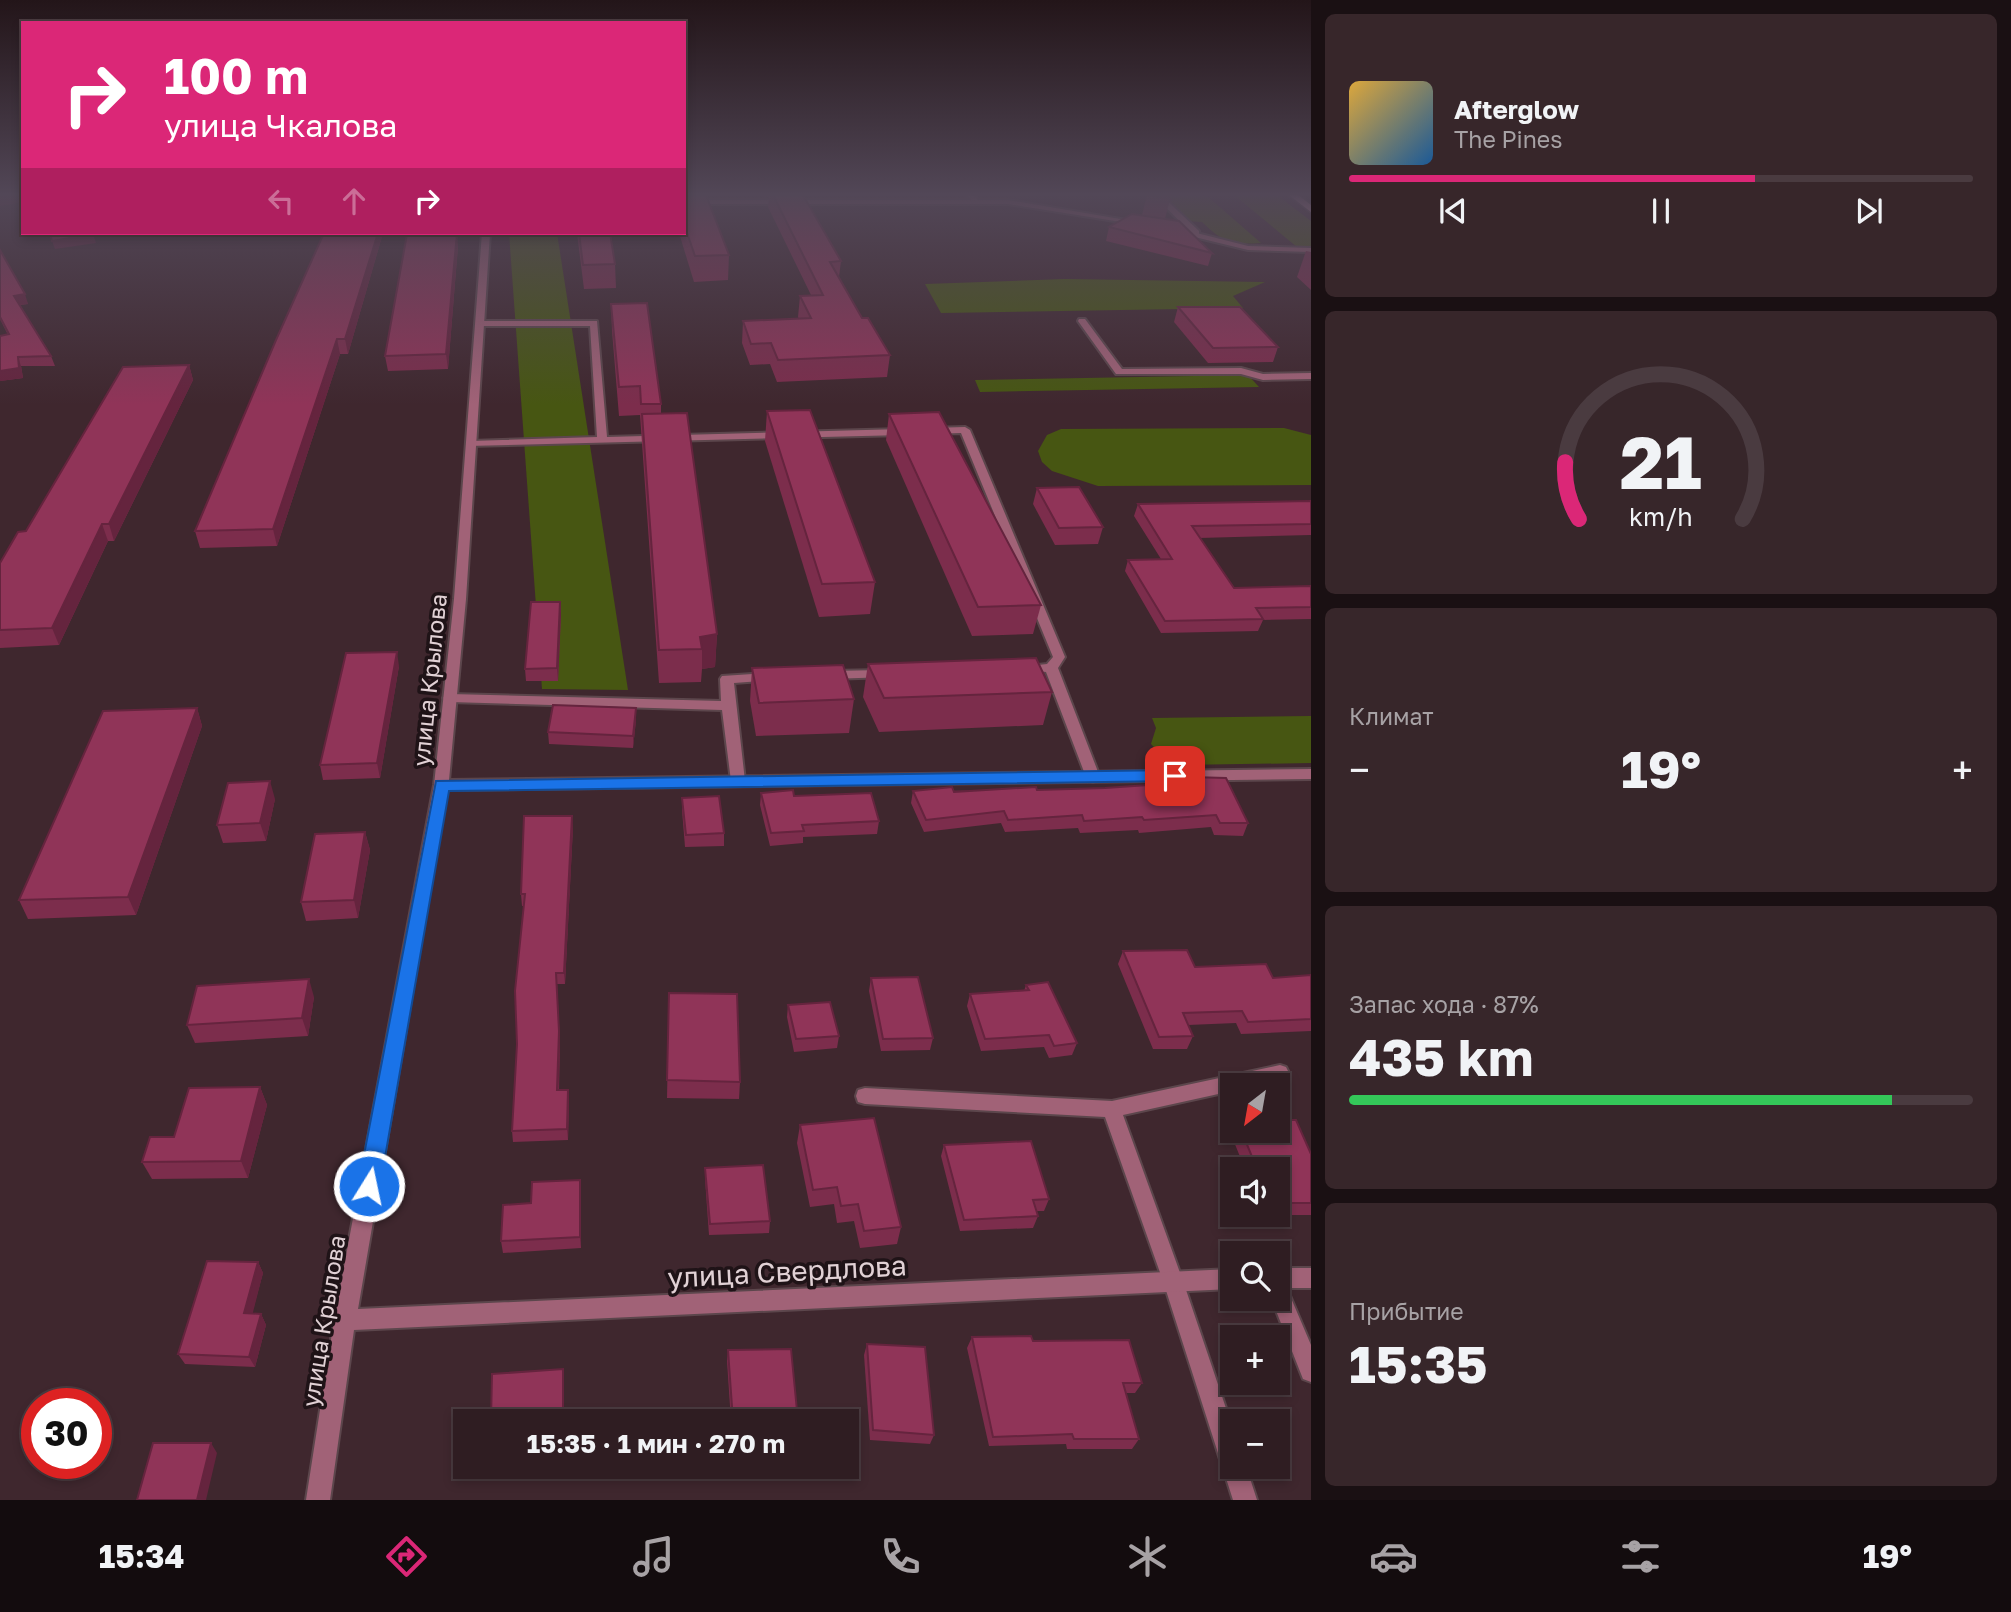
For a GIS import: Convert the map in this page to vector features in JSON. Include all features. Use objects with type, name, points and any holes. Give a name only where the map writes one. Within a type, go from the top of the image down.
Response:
[{"type":"street","name":"улица Крылова","points":[[318,1500],[345,1320],[441,785],[484,265]]},
{"type":"street","points":[[1082,321],[1119,372],[1241,371],[1264,377],[1311,376]]},
{"type":"street","points":[[480,324],[594,323],[602,440]]},
{"type":"street","points":[[923,431],[965,430],[1059,657],[1051,668]]},
{"type":"street","points":[[471,444],[909,432]]},
{"type":"street","points":[[1024,669],[1051,668]]},
{"type":"street","points":[[1051,668],[1093,777]]},
{"type":"street","points":[[821,676],[902,673]]},
{"type":"street","points":[[738,781],[727,679],[781,677]]},
{"type":"street","points":[[450,698],[728,706]]},
{"type":"street","points":[[441,785],[1311,774]]},
{"type":"street","points":[[865,1096],[1112,1109],[1220,1086]]},
{"type":"street","points":[[1112,1109],[1220,1424]]},
{"type":"street","points":[[1290,1278],[1311,1278]]},
{"type":"street","name":"улица Свердлова","points":[[345,1320],[1220,1279]]},
{"type":"street","points":[[1286,1311],[1311,1371]]},
{"type":"street","points":[[1238,1479],[1245,1500]]},
{"type":"green space","points":[[511,265],[562,265],[628,690],[542,689]]},
{"type":"green space","points":[[1065,279],[1265,282],[1233,296],[1243,308],[941,313],[925,284]]},
{"type":"green space","points":[[1248,375],[1259,387],[980,392],[975,380]]},
{"type":"green space","points":[[1284,428],[1311,435],[1311,485],[1098,486],[1052,471],[1042,462],[1038,451],[1047,435],[1061,429]]},
{"type":"green space","points":[[1311,716],[1311,763],[1180,765],[1167,761],[1151,744],[1156,728],[1152,718]]},
{"type":"building","points":[[0,265],[9,265],[25,294],[14,296],[51,356],[18,357],[19,368],[0,371],[0,336],[9,334],[0,317]]},
{"type":"building","points":[[310,265],[368,265],[345,339],[337,339],[273,529],[195,531]]},
{"type":"building","points":[[401,265],[454,265],[446,354],[385,356]]},
{"type":"building","points":[[808,265],[832,265],[862,318],[868,318],[890,355],[778,360],[771,343],[751,344],[743,321],[811,318],[800,296],[823,295]]},
{"type":"building","points":[[647,303],[661,404],[641,404],[640,386],[619,387],[611,304]]},
{"type":"building","points":[[1178,307],[1240,307],[1278,347],[1213,348]]},
{"type":"building","points":[[189,365],[109,524],[102,524],[52,628],[0,630],[0,563],[18,532],[26,531],[123,367]]},
{"type":"building","points":[[810,410],[875,582],[822,584],[767,411]]},
{"type":"building","points":[[939,412],[1041,605],[978,607],[889,414]]},
{"type":"building","points":[[687,413],[717,634],[700,637],[702,649],[659,650],[642,414]]},
{"type":"building","points":[[1079,487],[1103,527],[1059,528],[1037,488]]},
{"type":"building","points":[[1311,501],[1311,524],[1192,526],[1234,588],[1311,586],[1311,607],[1256,608],[1263,619],[1165,621],[1128,560],[1172,559],[1138,504]]},
{"type":"building","points":[[531,602],[560,602],[557,668],[525,669]]},
{"type":"building","points":[[397,652],[377,763],[320,765],[346,653]]},
{"type":"building","points":[[1036,658],[1052,692],[884,698],[868,664]]},
{"type":"building","points":[[843,665],[854,699],[759,703],[752,668]]},
{"type":"building","points":[[553,705],[636,708],[633,736],[548,732]]},
{"type":"building","points":[[197,708],[128,897],[19,900],[103,711]]},
{"type":"building","points":[[1189,777],[1226,778],[1248,823],[1220,823],[1216,815],[1144,820],[1142,817],[1084,821],[1082,815],[1008,820],[1004,811],[926,820],[913,791],[952,787],[954,792],[1036,787],[1037,790],[1105,788],[1191,782]]},
{"type":"building","points":[[270,781],[260,823],[217,825],[228,783]]},
{"type":"building","points":[[793,790],[794,796],[871,793],[879,821],[802,825],[804,831],[771,833],[761,793]]},
{"type":"building","points":[[719,796],[724,833],[686,835],[682,798]]},
{"type":"building","points":[[524,816],[572,816],[564,973],[556,973],[559,1031],[557,1090],[568,1090],[567,1129],[512,1131],[517,1044],[515,991],[525,894],[521,894]]},
{"type":"building","points":[[365,832],[354,900],[301,902],[315,834]]},
{"type":"building","points":[[1187,950],[1195,967],[1266,964],[1273,978],[1311,975],[1311,1019],[1248,1022],[1242,1011],[1183,1013],[1193,1036],[1159,1037],[1123,951]]},
{"type":"building","points":[[918,977],[933,1038],[883,1039],[871,978]]},
{"type":"building","points":[[309,979],[302,1018],[187,1025],[197,986]]},
{"type":"building","points":[[1048,982],[1077,1043],[1054,1046],[1049,1035],[985,1039],[970,994],[1029,990],[1026,985]]},
{"type":"building","points":[[669,993],[737,994],[740,1082],[667,1080]]},
{"type":"building","points":[[830,1002],[839,1036],[796,1039],[788,1005]]},
{"type":"building","points":[[260,1087],[241,1161],[142,1162],[150,1137],[174,1137],[189,1088]]},
{"type":"building","points":[[874,1118],[901,1227],[864,1231],[858,1204],[841,1206],[837,1187],[813,1190],[800,1125]]},
{"type":"building","points":[[1290,1120],[1296,1120],[1311,1154],[1311,1203],[1290,1203],[1290,1157],[1252,1157],[1246,1143],[1290,1143]]},
{"type":"building","points":[[1031,1141],[1049,1199],[1033,1200],[1038,1216],[964,1220],[944,1145]]},
{"type":"building","points":[[763,1165],[770,1221],[710,1224],[705,1168]]},
{"type":"building","points":[[580,1180],[580,1237],[501,1241],[503,1205],[531,1203],[532,1182]]},
{"type":"building","points":[[207,1261],[258,1262],[244,1313],[261,1314],[249,1357],[178,1354]]},
{"type":"building","points":[[1031,1336],[1033,1341],[1129,1340],[1142,1383],[1123,1383],[1139,1439],[1074,1439],[1072,1434],[993,1437],[972,1337]]},
{"type":"building","points":[[867,1344],[925,1347],[934,1435],[873,1430]]},
{"type":"building","points":[[791,1349],[797,1409],[732,1409],[728,1350]]},
{"type":"building","points":[[563,1369],[563,1409],[491,1409],[492,1374]]},
{"type":"building","points":[[153,1443],[211,1443],[197,1500],[137,1500]]},
{"type":"route","points":[[369,1186],[441,785],[1175,776]]}]
